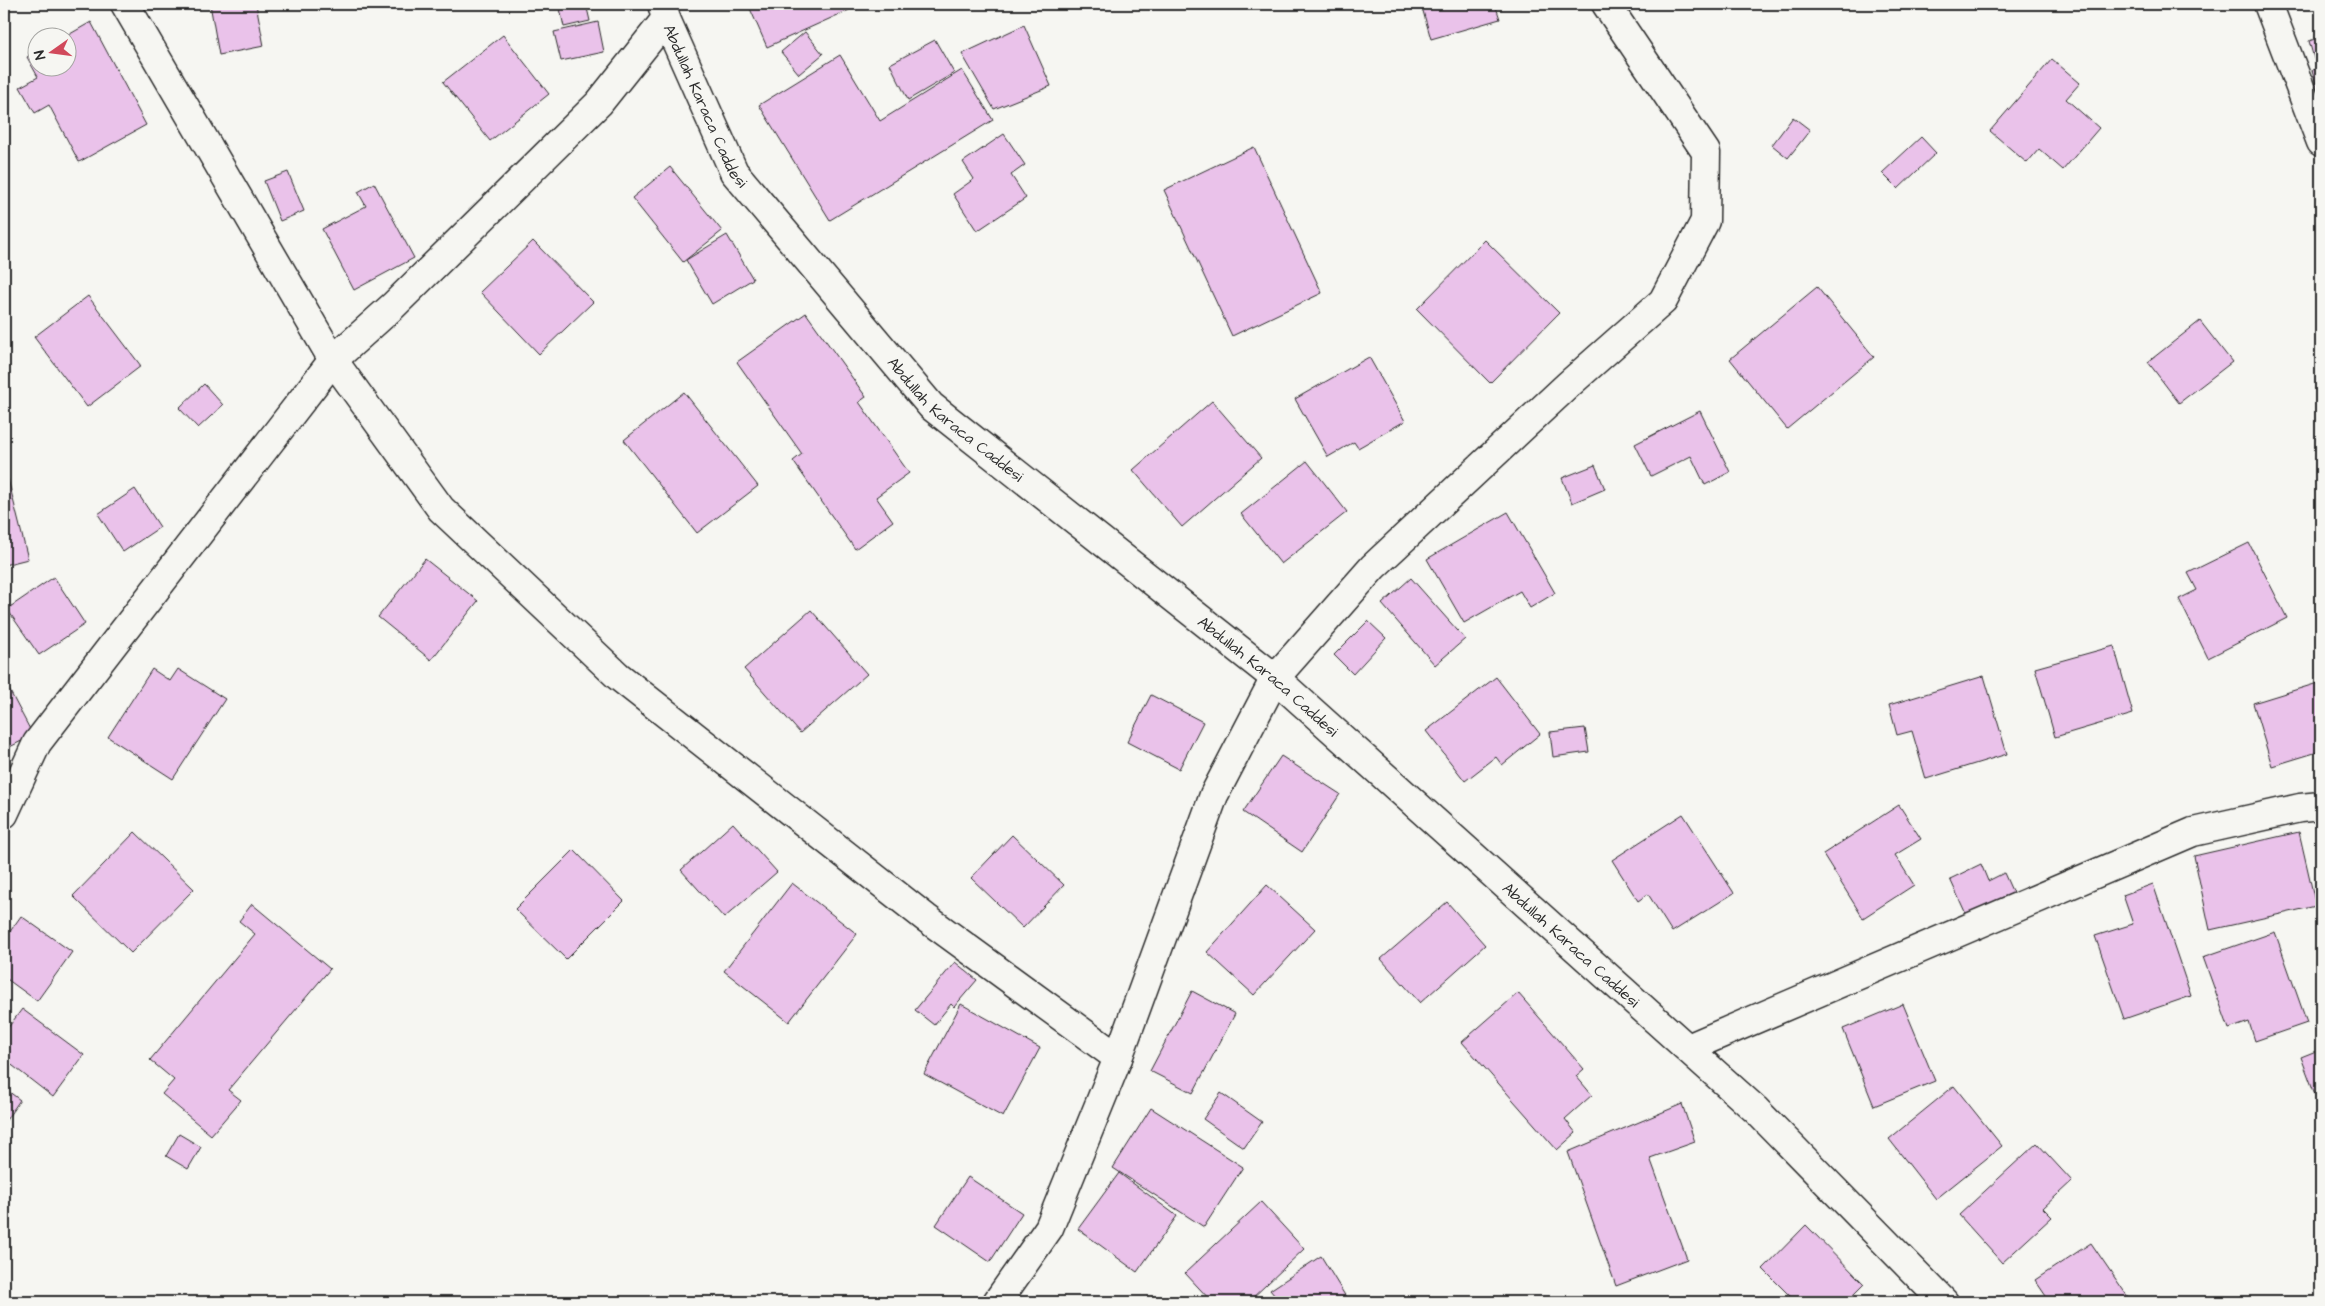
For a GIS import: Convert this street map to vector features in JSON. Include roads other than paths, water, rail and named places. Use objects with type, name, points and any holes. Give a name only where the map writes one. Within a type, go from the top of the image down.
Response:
[{"type":"street","points":[[124,4],[333,360],[441,509],[618,676],[926,918],[1118,1058]]},
{"type":"street","points":[[997,1302],[1049,1228],[1118,1058],[1214,795],[1275,678],[1373,567],[1568,385],[1663,301],[1705,221],[1706,152],[1606,4]]},
{"type":"street","points":[[2268,4],[2321,142]]},
{"type":"street","points":[[4,814],[38,743],[333,360],[394,306],[599,103],[664,12]]},
{"type":"street","name":"Abdullah Karaca Caddesi","points":[[664,12],[734,172],[931,406],[1275,678],[1756,1110],[1944,1302]]},
{"type":"street","points":[[1688,1048],[2193,832],[2300,808],[2321,806]]}]
